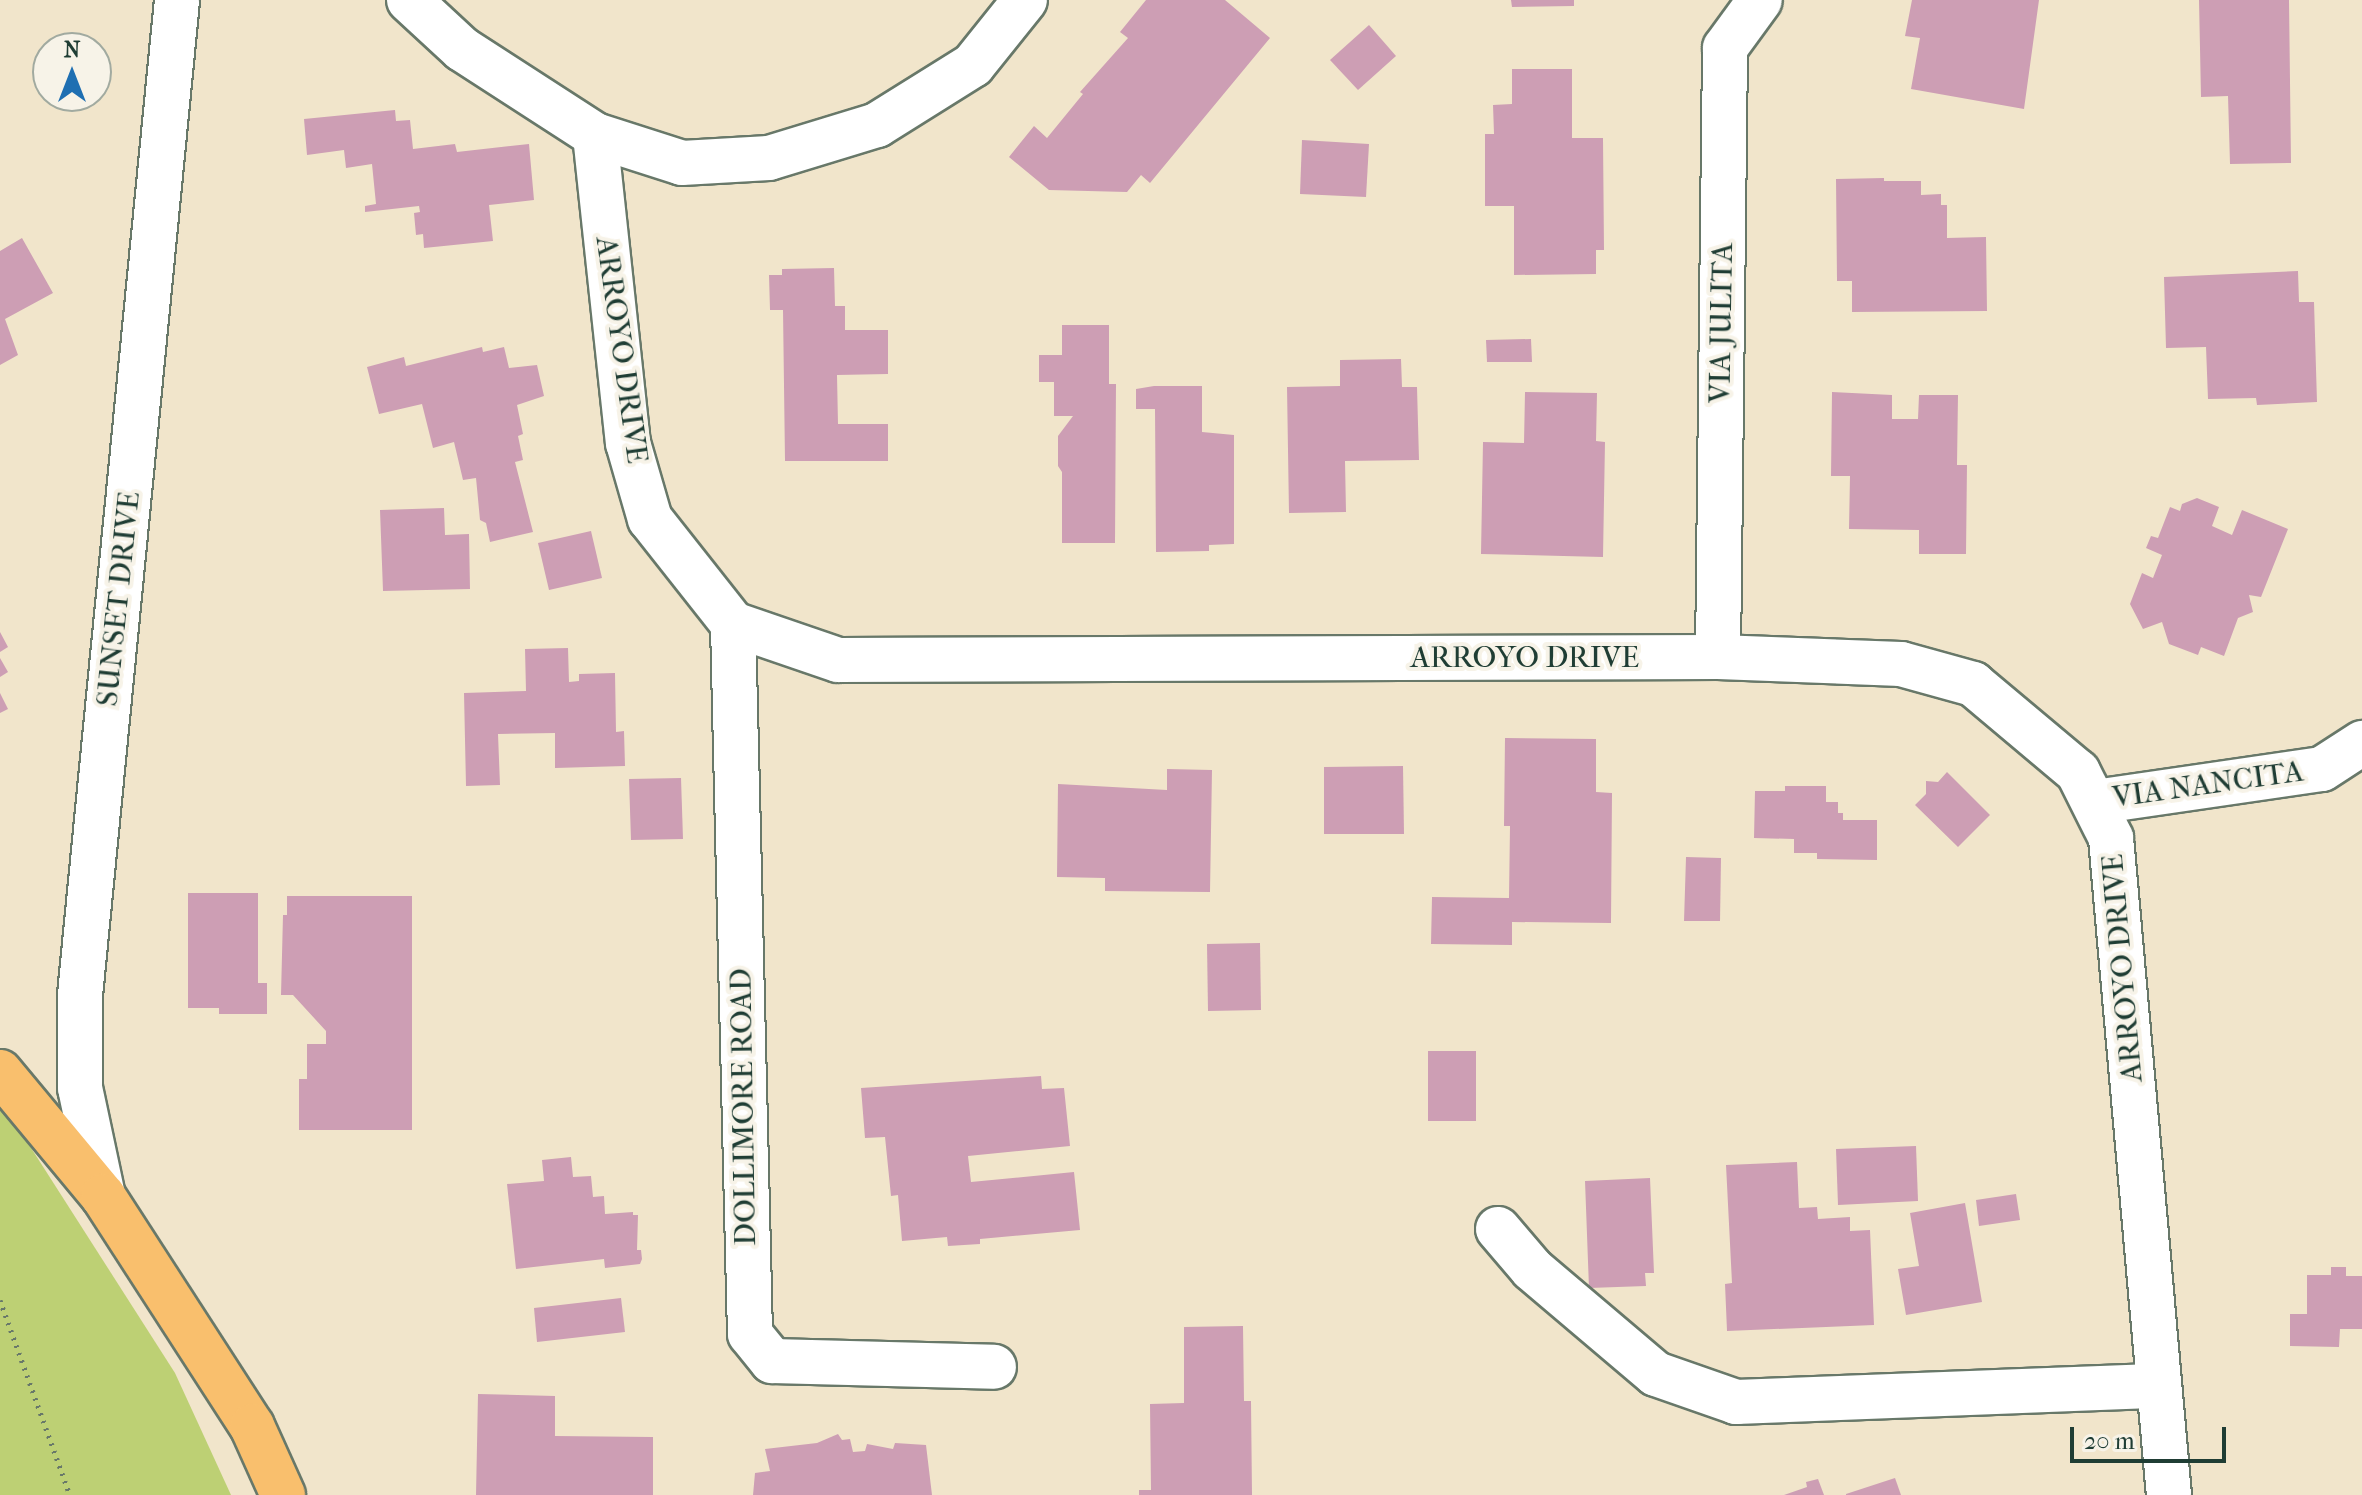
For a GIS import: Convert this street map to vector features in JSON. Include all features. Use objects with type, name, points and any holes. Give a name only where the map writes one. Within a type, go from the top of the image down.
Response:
[{"type":"main road","points":[[0,1072],[103,1196],[252,1426],[283,1495]]},
{"type":"street","name":"SUNSET DRIVE","points":[[103,1196],[80,1088],[80,995],[177,0]]},
{"type":"street","points":[[409,0],[462,49],[595,135],[682,163],[769,158],[877,125],[973,65],[1025,0]]},
{"type":"street","name":"VIA JULITA","points":[[1718,657],[1725,48],[1760,0]]},
{"type":"street","name":"ARROYO DRIVE","points":[[595,135],[628,443],[650,519],[733,624],[838,660],[1718,657],[1901,664],[1973,684],[2078,772],[2111,838],[2169,1495]]},
{"type":"street","name":"DOLLIMORE ROAD","points":[[733,624],[750,1334],[772,1361],[994,1367]]},
{"type":"street","name":"VIA NANCITA","points":[[2095,802],[2322,769],[2362,743]]},
{"type":"street","points":[[1498,1229],[1532,1269],[1656,1374],[1736,1402],[2159,1386]]},
{"type":"path","points":[[0,1300],[70,1495]]},
{"type":"green space","points":[[0,1110],[17,1126],[175,1373],[231,1495],[0,1495]]},
{"type":"building","points":[[1146,0],[1225,0],[1270,38],[1150,183],[1141,175],[1127,192],[1049,190],[1009,157],[1034,126],[1047,138],[1083,94],[1080,92],[1128,38],[1120,32]]},
{"type":"building","points":[[1511,0],[1574,0],[1574,6],[1512,7]]},
{"type":"building","points":[[1912,0],[2039,0],[2024,109],[1911,89],[1920,38],[1905,36]]},
{"type":"building","points":[[2199,0],[2289,0],[2291,163],[2230,164],[2228,96],[2201,97]]},
{"type":"building","points":[[1369,25],[1396,56],[1358,90],[1330,60]]},
{"type":"building","points":[[1512,69],[1572,69],[1572,138],[1603,138],[1604,250],[1596,250],[1596,274],[1514,275],[1514,206],[1485,206],[1485,134],[1494,134],[1493,105],[1512,104]]},
{"type":"building","points":[[395,110],[396,121],[410,120],[413,149],[455,144],[457,152],[529,144],[534,200],[489,205],[493,241],[424,248],[423,234],[416,235],[414,213],[420,212],[419,206],[365,212],[365,206],[376,204],[372,164],[346,168],[344,150],[307,155],[304,119]]},
{"type":"building","points":[[1302,140],[1369,144],[1366,197],[1300,194]]},
{"type":"building","points":[[1884,178],[1884,181],[1921,181],[1921,195],[1941,194],[1941,205],[1947,205],[1947,238],[1986,237],[1987,311],[1852,312],[1852,281],[1837,281],[1836,179]]},
{"type":"building","points":[[22,238],[53,293],[5,319],[18,355],[0,365],[0,251]]},
{"type":"building","points":[[834,268],[835,306],[845,306],[845,330],[888,330],[888,374],[837,375],[838,424],[888,424],[888,461],[785,461],[783,310],[770,310],[769,275],[782,275],[782,269]]},
{"type":"building","points":[[2298,271],[2299,302],[2314,302],[2317,402],[2257,405],[2256,398],[2208,399],[2206,347],[2166,348],[2164,277]]},
{"type":"building","points":[[1062,325],[1109,325],[1109,384],[1116,384],[1115,543],[1062,543],[1062,472],[1058,466],[1058,436],[1073,416],[1054,416],[1054,382],[1039,382],[1039,355],[1062,355]]},
{"type":"building","points":[[1531,339],[1532,362],[1487,362],[1486,340]]},
{"type":"building","points":[[482,347],[483,352],[504,347],[509,368],[537,365],[544,396],[517,405],[523,434],[518,436],[523,460],[515,462],[533,532],[490,542],[486,523],[480,520],[476,478],[463,480],[454,442],[433,448],[422,404],[379,414],[367,367],[404,357],[406,366]]},
{"type":"building","points":[[1401,359],[1402,387],[1417,387],[1419,460],[1345,461],[1346,512],[1289,513],[1287,387],[1340,386],[1340,360]]},
{"type":"building","points":[[1202,386],[1202,432],[1234,435],[1234,544],[1209,545],[1209,551],[1156,552],[1155,409],[1136,409],[1136,389]]},
{"type":"building","points":[[1525,392],[1597,393],[1596,441],[1605,442],[1603,557],[1481,554],[1483,442],[1524,443]]},
{"type":"building","points":[[1832,392],[1892,395],[1892,419],[1918,419],[1919,395],[1958,395],[1957,465],[1967,465],[1966,554],[1919,554],[1919,530],[1849,529],[1850,476],[1831,476]]},
{"type":"building","points":[[2197,498],[2219,507],[2212,526],[2232,535],[2242,510],[2288,529],[2261,597],[2249,595],[2253,612],[2238,618],[2224,656],[2201,647],[2198,655],[2169,644],[2162,622],[2143,629],[2130,604],[2142,573],[2153,578],[2162,555],[2146,548],[2151,536],[2158,538],[2170,507],[2180,511],[2182,504]]},
{"type":"building","points":[[444,508],[445,535],[469,534],[470,589],[383,591],[380,510]]},
{"type":"building","points":[[591,531],[602,578],[549,590],[538,543]]},
{"type":"building","points":[[0,632],[8,647],[0,652]]},
{"type":"building","points":[[568,648],[569,682],[579,681],[579,674],[615,673],[616,732],[624,731],[625,766],[555,768],[555,733],[498,734],[500,785],[466,786],[464,693],[526,691],[525,649]]},
{"type":"building","points":[[0,658],[8,672],[0,677]]},
{"type":"building","points":[[0,693],[8,709],[0,713]]},
{"type":"building","points":[[1505,738],[1596,739],[1596,792],[1612,793],[1611,923],[1512,922],[1512,945],[1431,944],[1432,897],[1509,898],[1510,826],[1504,826]]},
{"type":"building","points":[[1403,766],[1404,834],[1324,834],[1324,767]]},
{"type":"building","points":[[1167,769],[1212,770],[1210,892],[1105,891],[1105,878],[1057,877],[1058,784],[1167,790]]},
{"type":"building","points":[[1947,772],[1990,815],[1958,847],[1915,805],[1926,794],[1926,781],[1938,782]]},
{"type":"building","points":[[681,778],[683,839],[631,840],[629,779]]},
{"type":"building","points":[[1785,786],[1826,786],[1826,802],[1838,802],[1838,813],[1843,813],[1843,820],[1877,820],[1877,860],[1817,859],[1817,853],[1794,853],[1794,839],[1754,838],[1755,791],[1785,791]]},
{"type":"building","points":[[1686,857],[1721,858],[1720,921],[1684,921]]},
{"type":"building","points":[[188,893],[258,893],[258,983],[267,983],[267,1014],[219,1014],[219,1008],[188,1008]]},
{"type":"building","points":[[287,896],[412,896],[412,1130],[299,1130],[299,1079],[307,1079],[307,1044],[326,1044],[326,1031],[293,995],[281,995],[283,915],[287,915]]},
{"type":"building","points":[[1260,943],[1261,1010],[1208,1011],[1207,944]]},
{"type":"building","points":[[1428,1051],[1476,1051],[1476,1121],[1428,1121]]},
{"type":"building","points":[[1041,1076],[1042,1089],[1064,1088],[1070,1146],[968,1156],[971,1182],[1074,1172],[1080,1230],[980,1239],[980,1244],[948,1246],[947,1237],[902,1241],[898,1195],[891,1196],[885,1137],[865,1138],[861,1088]]},
{"type":"building","points":[[1916,1146],[1918,1201],[1838,1205],[1836,1149]]},
{"type":"building","points":[[571,1157],[573,1177],[591,1176],[593,1197],[604,1196],[605,1214],[633,1212],[633,1215],[638,1215],[637,1250],[641,1250],[640,1264],[605,1268],[604,1259],[516,1269],[507,1184],[544,1181],[542,1160]]},
{"type":"building","points":[[1797,1162],[1799,1208],[1817,1207],[1818,1219],[1850,1217],[1850,1231],[1870,1230],[1874,1325],[1727,1331],[1725,1284],[1732,1283],[1726,1165]]},
{"type":"building","points":[[1650,1178],[1654,1273],[1645,1273],[1646,1286],[1589,1288],[1585,1181]]},
{"type":"building","points":[[2016,1194],[2020,1220],[1979,1226],[1976,1200]]},
{"type":"building","points":[[1965,1203],[1982,1302],[1906,1315],[1898,1269],[1919,1266],[1910,1213]]},
{"type":"building","points":[[2331,1267],[2346,1267],[2346,1276],[2362,1276],[2362,1329],[2340,1329],[2339,1347],[2290,1346],[2290,1314],[2307,1314],[2307,1275],[2331,1275]]},
{"type":"building","points":[[621,1298],[625,1332],[537,1342],[534,1308]]},
{"type":"building","points":[[1243,1326],[1244,1401],[1251,1401],[1252,1495],[1139,1495],[1139,1490],[1151,1490],[1150,1404],[1184,1403],[1184,1327]]},
{"type":"building","points":[[478,1394],[555,1396],[555,1436],[653,1437],[653,1495],[476,1495]]},
{"type":"building","points":[[838,1434],[842,1440],[850,1439],[853,1452],[865,1451],[867,1444],[893,1449],[895,1443],[926,1445],[932,1495],[753,1495],[755,1473],[770,1471],[765,1449],[817,1443]]},
{"type":"building","points":[[1895,1478],[1901,1495],[1846,1495],[1846,1494]]},
{"type":"building","points":[[1818,1479],[1824,1495],[1784,1495],[1807,1487],[1806,1482]]}]
